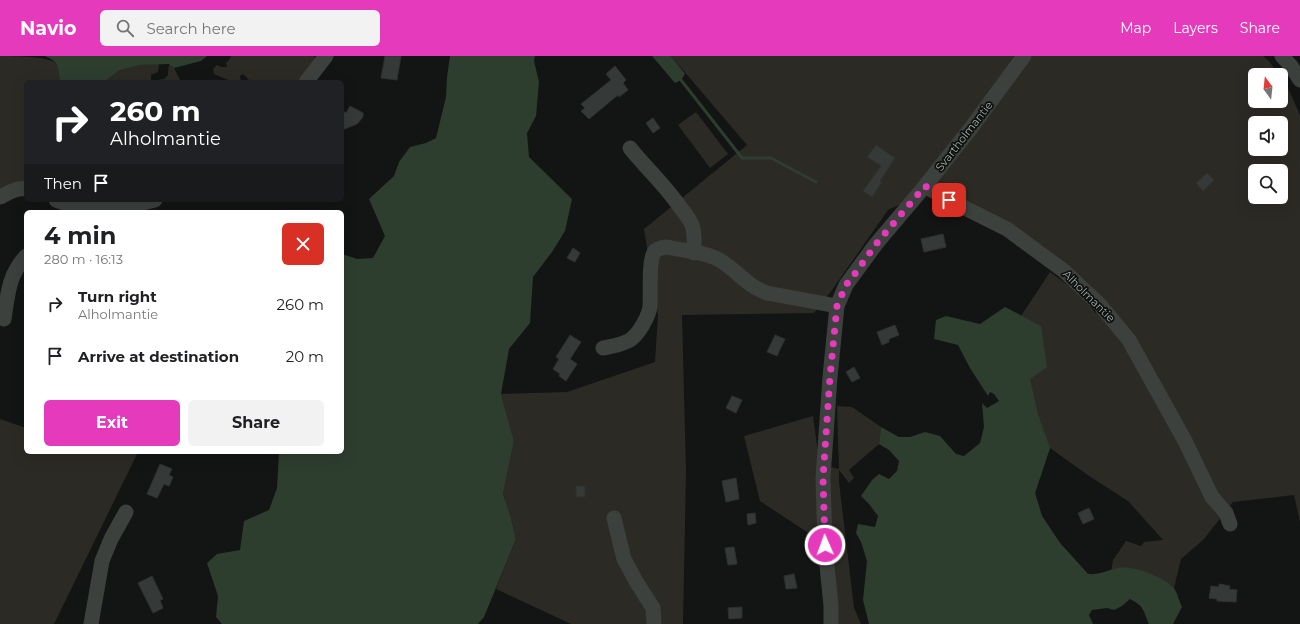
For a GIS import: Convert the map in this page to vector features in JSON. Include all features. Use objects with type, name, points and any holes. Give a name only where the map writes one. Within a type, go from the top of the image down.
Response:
[{"type":"street","points":[[308,80],[326,56]]},
{"type":"street","points":[[1282,56],[1300,80]]},
{"type":"street","name":"Svartholmantie","points":[[831,624],[831,606],[825,545],[823,478],[830,377],[837,306],[846,285],[876,244],[971,128],[1018,59]]},
{"type":"street","points":[[630,148],[669,191],[686,215],[692,226],[694,235],[694,253]]},
{"type":"street","name":"Alholmantie","points":[[925,186],[949,200],[1007,229],[1064,271],[1101,306],[1129,340],[1185,441],[1212,497],[1226,512],[1230,524]]},
{"type":"street","points":[[0,197],[21,188],[24,189]]},
{"type":"street","points":[[58,204],[87,210],[112,210],[133,209],[150,202]]},
{"type":"street","points":[[603,348],[631,340],[646,319],[650,307],[652,256],[655,251],[660,248],[667,247],[713,257],[724,263],[756,289],[767,293],[837,306]]},
{"type":"street","points":[[4,319],[12,276],[24,258]]},
{"type":"street","points":[[91,624],[102,561],[111,539],[126,512]]},
{"type":"street","points":[[614,518],[624,559],[636,583],[653,608],[654,624]]},
{"type":"shaded area","points":[[0,56],[31,57],[53,61],[58,66],[61,80],[24,80],[24,187],[0,193]]},
{"type":"shaded area","points":[[45,56],[207,56],[201,61],[174,68],[169,64],[141,65],[120,70],[107,80],[61,80],[57,64]]},
{"type":"shaded area","points":[[231,56],[314,56],[318,62],[305,80],[249,80],[243,74],[240,76],[241,80],[228,80],[214,74],[213,69],[217,65],[227,67],[226,63]]},
{"type":"shaded area","points":[[450,56],[535,56],[534,61],[539,82],[536,116],[527,133],[529,157],[572,199],[565,231],[552,252],[533,277],[530,323],[509,349],[501,394],[514,441],[503,494],[516,539],[484,617],[478,624],[222,624],[216,617],[218,596],[207,563],[217,554],[240,550],[244,521],[269,510],[277,488],[279,454],[344,454],[344,255],[357,259],[373,258],[385,236],[369,199],[394,176],[399,162],[410,147],[426,143],[436,138],[446,97]]},
{"type":"shaded area","points":[[652,56],[671,56],[685,74],[681,80],[675,83]]},
{"type":"shaded area","points":[[671,56],[1263,56],[1274,68],[1248,68],[1248,108],[1288,108],[1288,88],[1300,115],[1300,522],[1294,495],[1233,502],[1204,539],[1181,559],[1174,588],[1154,575],[1119,568],[1111,571],[1113,560],[1126,541],[1141,546],[1144,542],[1163,540],[1128,501],[1092,478],[1050,448],[1035,493],[1042,516],[1060,543],[1088,574],[1093,575],[1092,583],[1024,532],[1030,379],[1014,312],[1021,316],[1050,272],[1081,295],[1096,314],[1094,292],[936,188],[888,210],[814,313],[682,315],[686,472],[683,624],[571,624],[496,589],[516,539],[503,494],[514,441],[501,394],[567,392],[655,362],[658,315],[644,229],[747,145]]},
{"type":"shaded area","points":[[159,64],[158,72],[151,75],[151,80],[107,80],[120,70],[141,65]]},
{"type":"shaded area","points":[[169,64],[174,68],[180,80],[159,80],[164,79],[168,75]]},
{"type":"shaded area","points":[[696,112],[728,154],[710,168],[678,125]]},
{"type":"shaded area","points":[[1005,307],[1041,326],[1047,367],[1030,379],[1038,414],[1050,448],[1035,493],[1042,516],[1060,543],[1088,574],[1100,573],[1118,568],[1132,568],[1155,575],[1173,587],[1182,607],[1173,624],[1149,624],[1141,606],[1130,599],[1122,606],[1114,610],[1107,608],[1092,610],[1089,615],[1093,624],[869,624],[863,600],[867,561],[861,542],[856,533],[858,524],[875,527],[878,516],[861,496],[872,480],[879,474],[889,479],[897,471],[899,461],[889,450],[879,444],[881,427],[899,437],[910,437],[925,432],[940,436],[956,454],[964,456],[980,443],[984,427],[982,403],[987,408],[999,401],[994,394],[990,392],[988,396],[970,368],[958,345],[934,339],[936,320],[946,316],[980,324]]},
{"type":"shaded area","points":[[837,406],[852,407],[881,427],[879,444],[849,470],[854,478],[849,483],[839,470],[839,482],[854,608],[861,624],[837,624],[827,466],[839,469]]},
{"type":"shaded area","points":[[813,416],[818,453],[819,540],[760,501],[744,436]]},
{"type":"shaded area","points":[[0,419],[24,427],[24,454],[137,454],[54,624],[0,624]]},
{"type":"building","points":[[385,56],[401,56],[397,80],[381,78]]},
{"type":"building","points":[[615,66],[626,80],[623,83],[628,90],[619,97],[618,95],[589,119],[581,111],[585,108],[581,104],[611,80],[606,74]]},
{"type":"building","points":[[350,106],[363,113],[363,117],[357,124],[344,129],[344,112],[346,113]]},
{"type":"building","points":[[653,118],[660,128],[653,133],[646,123]]},
{"type":"building","points":[[876,145],[895,158],[880,181],[882,182],[872,197],[863,191],[881,166],[867,157]]},
{"type":"building","points":[[1207,173],[1214,180],[1203,191],[1196,183]]},
{"type":"building","points":[[943,234],[946,247],[924,252],[921,239]]},
{"type":"building","points":[[573,248],[580,253],[575,262],[567,258]]},
{"type":"building","points":[[895,325],[899,335],[889,339],[889,342],[882,345],[877,332]]},
{"type":"building","points":[[570,335],[581,342],[570,359],[577,364],[566,381],[553,369],[559,359],[556,357]]},
{"type":"building","points":[[775,335],[785,339],[777,356],[767,352]]},
{"type":"building","points":[[854,367],[860,378],[852,382],[846,372]]},
{"type":"building","points":[[732,396],[742,400],[736,413],[726,408]]},
{"type":"building","points":[[160,464],[172,469],[169,475],[173,477],[169,486],[164,484],[157,498],[147,494]]},
{"type":"building","points":[[736,478],[739,499],[726,502],[722,481]]},
{"type":"building","points":[[576,486],[585,486],[585,497],[576,497]]},
{"type":"building","points":[[1089,508],[1094,519],[1083,524],[1078,513]]},
{"type":"building","points":[[755,513],[756,523],[748,525],[747,514]]},
{"type":"building","points":[[734,547],[737,564],[728,565],[725,548]]},
{"type":"building","points":[[794,574],[797,588],[786,589],[784,576]]},
{"type":"building","points":[[152,576],[163,599],[160,600],[163,608],[153,613],[138,583]]},
{"type":"building","points":[[1219,584],[1230,586],[1229,589],[1237,590],[1236,602],[1217,601],[1217,599],[1209,598],[1211,586],[1219,587]]},
{"type":"building","points":[[742,607],[742,618],[729,619],[728,608]]},
{"type":"waterway","points":[[681,80],[742,158],[771,158],[816,182]]},
{"type":"route","points":[[825,545],[823,478],[826,424],[837,306],[846,285],[876,244],[925,186],[949,200]]}]
